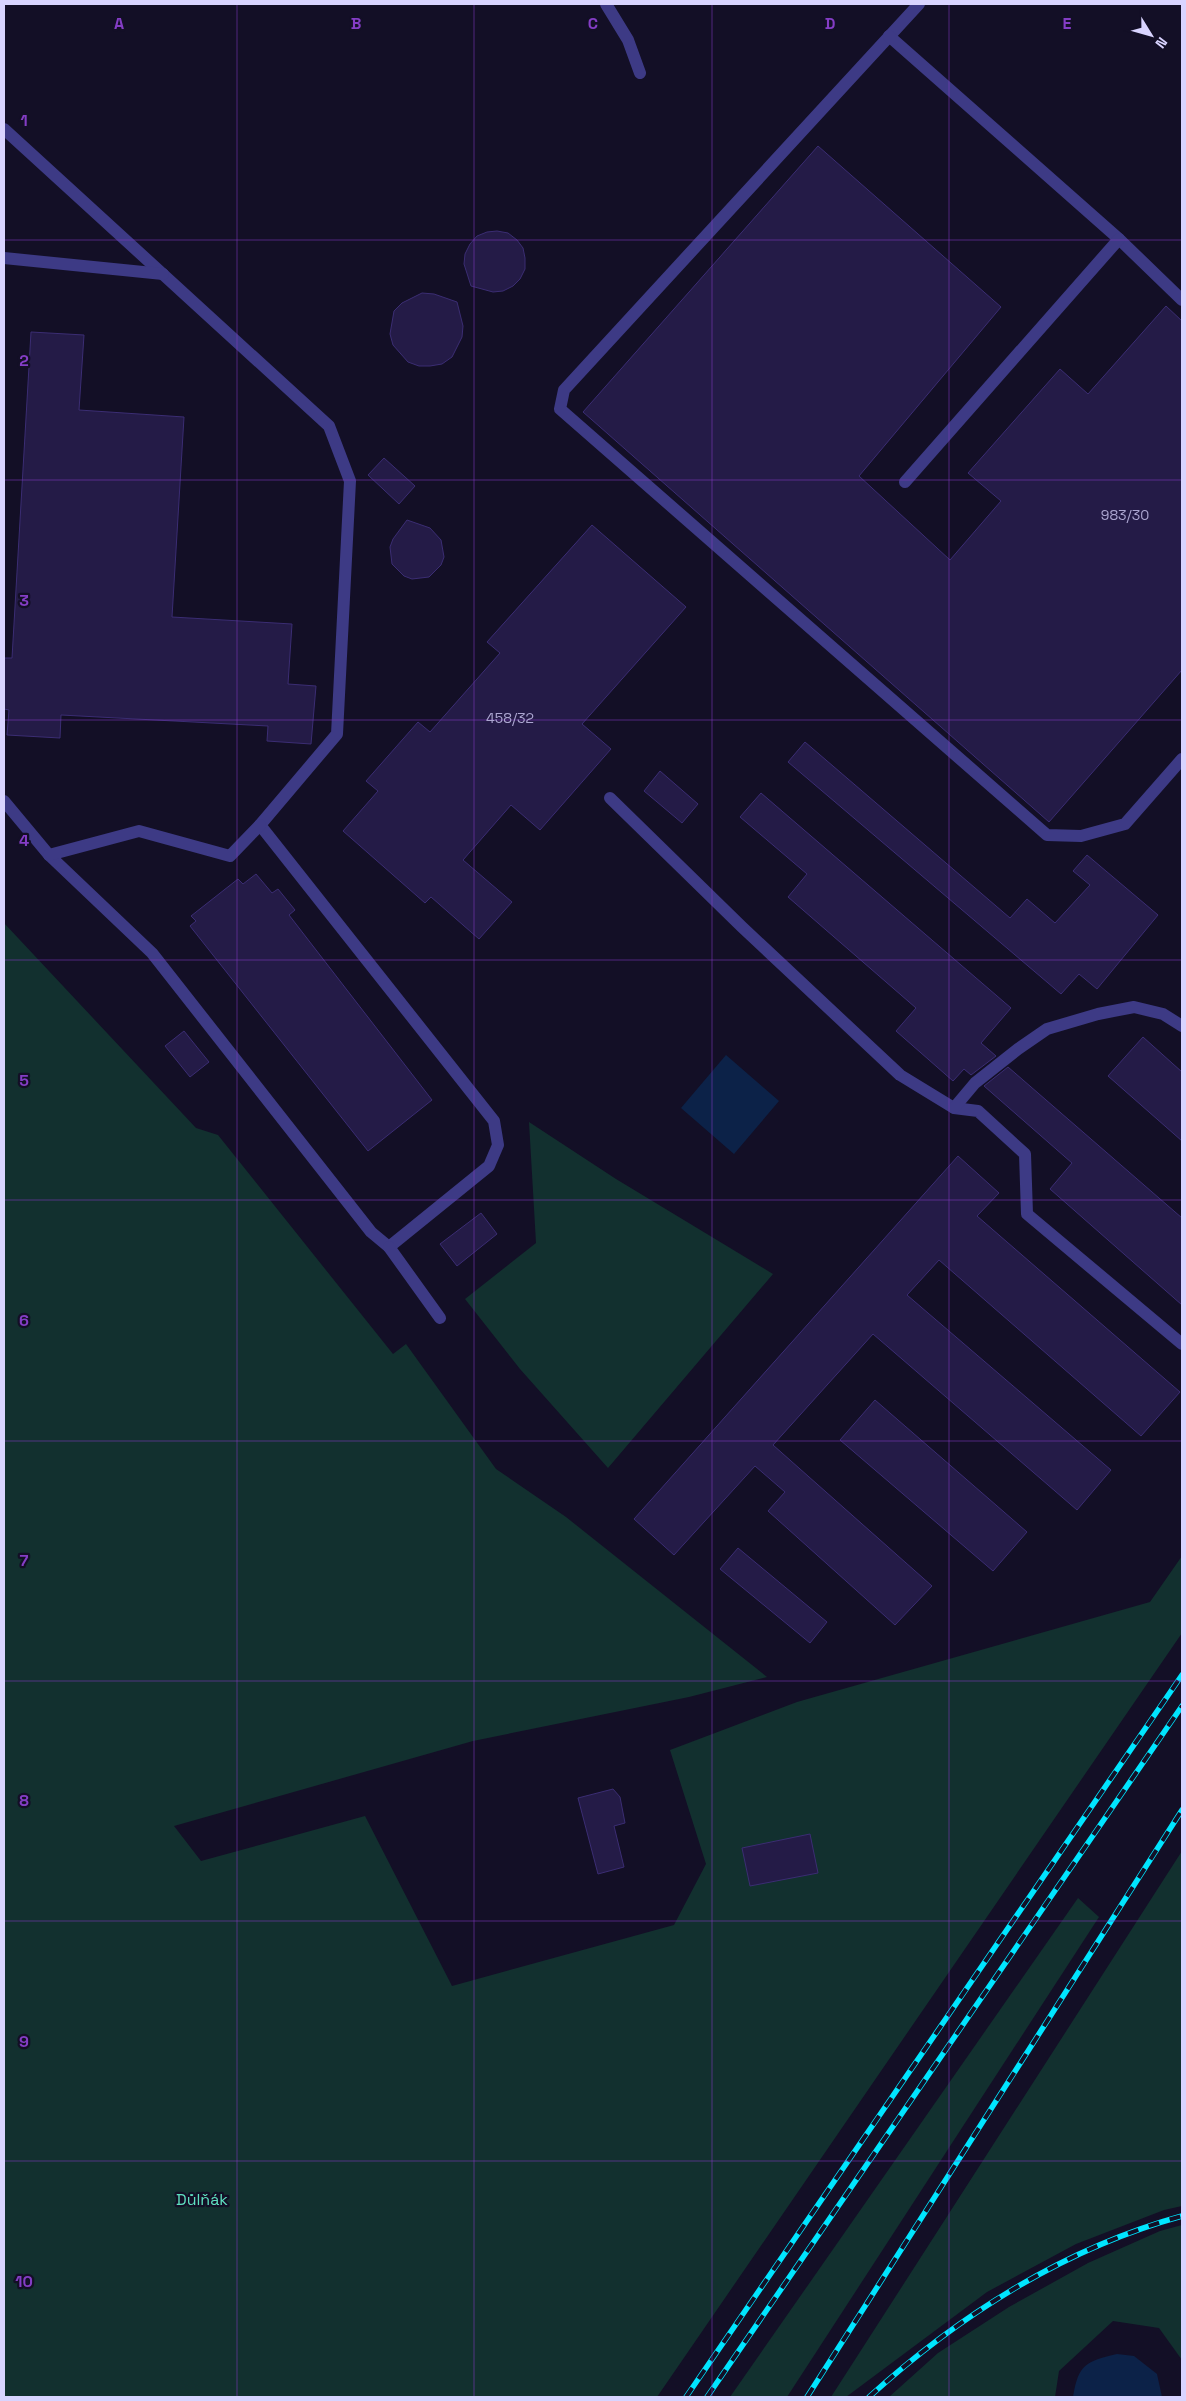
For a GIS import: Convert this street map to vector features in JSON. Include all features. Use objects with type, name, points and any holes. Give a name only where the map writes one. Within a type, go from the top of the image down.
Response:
[{"type":"street","points":[[606,4],[628,40],[640,73]]},
{"type":"street","points":[[918,4],[564,390],[560,409],[1047,835],[1081,836],[1125,824],[1182,759]]},
{"type":"street","points":[[889,36],[1119,239],[1182,300]]},
{"type":"street","points":[[4,129],[329,426],[350,481],[337,734],[260,825],[230,856],[139,832],[49,855]]},
{"type":"street","points":[[905,482],[1119,239]]},
{"type":"street","points":[[4,258],[163,274]]},
{"type":"street","points":[[610,798],[742,927],[900,1075],[954,1108],[978,1111],[1025,1154],[1027,1214],[1182,1344]]},
{"type":"street","points":[[4,802],[49,855],[152,953],[371,1232],[389,1247],[440,1318]]},
{"type":"street","points":[[260,825],[494,1121],[498,1144],[489,1166],[389,1247]]},
{"type":"street","points":[[954,1108],[975,1083],[1018,1048],[1046,1029],[1098,1014],[1134,1007],[1163,1014],[1182,1026]]},
{"type":"green space","name":"Důlňák","points":[[4,923],[196,1128],[218,1135],[393,1354],[406,1344],[496,1469],[566,1517],[767,1677],[689,1697],[473,1741],[174,1826],[201,1861],[365,1816],[452,1986],[674,1925],[706,1864],[670,1750],[797,1702],[1150,1602],[1182,1556],[1182,1633],[657,2397],[4,2397]]},
{"type":"green space","points":[[529,1122],[616,1179],[773,1274],[608,1468],[520,1369],[465,1299],[536,1243]]},
{"type":"green space","points":[[1182,1851],[1182,2206],[1164,2210],[1076,2244],[987,2292],[846,2397],[831,2397]]},
{"type":"green space","points":[[1078,1898],[1099,1917],[787,2397],[730,2397]]},
{"type":"green space","points":[[1182,2225],[1182,2360],[1159,2328],[1113,2321],[1059,2371],[1055,2397],[889,2397],[938,2353],[1009,2307],[1088,2263],[1160,2231]]},
{"type":"water","points":[[726,1055],[779,1101],[734,1154],[681,1108]]},
{"type":"water","points":[[1117,2354],[1134,2356],[1157,2374],[1162,2397],[1073,2397],[1078,2377],[1086,2366],[1098,2359]]},
{"type":"building","points":[[818,146],[1001,307],[859,476],[950,560],[1001,501],[968,473],[1060,369],[1088,394],[1166,306],[1182,321],[1182,670],[1049,822],[583,412]]},
{"type":"building","points":[[497,231],[508,233],[523,248],[525,269],[520,279],[513,286],[503,291],[493,292],[471,286],[464,264],[465,254],[477,236]]},
{"type":"building","points":[[422,293],[434,294],[457,302],[463,326],[462,337],[452,357],[442,364],[419,366],[408,362],[393,345],[390,334],[394,311],[402,303]]},
{"type":"building","points":[[31,332],[84,335],[79,410],[184,417],[172,617],[292,624],[288,684],[316,686],[311,744],[267,741],[268,726],[61,715],[60,738],[7,735],[9,710],[4,709],[4,658],[12,658]]},
{"type":"building","points":[[384,458],[415,486],[399,504],[368,475]]},
{"type":"building","points":[[407,520],[430,528],[441,540],[444,557],[441,565],[429,577],[412,579],[404,576],[392,564],[390,547],[393,539]]},
{"type":"building","points":[[592,525],[686,607],[582,724],[611,749],[540,830],[511,805],[463,860],[512,902],[479,939],[431,897],[425,903],[343,831],[378,791],[366,781],[418,722],[430,732],[500,653],[487,642]]},
{"type":"building","points":[[805,742],[1010,918],[1027,899],[1055,923],[1090,885],[1073,871],[1087,855],[1158,915],[1097,989],[1079,974],[1061,994],[788,762]]},
{"type":"building","points":[[660,771],[698,804],[682,823],[644,791]]},
{"type":"building","points":[[761,793],[1011,1008],[981,1043],[996,1056],[971,1075],[964,1069],[953,1081],[896,1031],[916,1008],[788,897],[807,874],[740,817]]},
{"type":"building","points":[[256,874],[272,893],[278,889],[295,910],[289,915],[432,1100],[368,1151],[190,926],[196,921],[191,916],[224,890],[238,879],[243,884]]},
{"type":"building","points":[[184,1031],[209,1062],[190,1077],[165,1046]]},
{"type":"building","points":[[1143,1037],[1182,1072],[1182,1141],[1108,1076]]},
{"type":"building","points":[[1008,1067],[1182,1218],[1182,1305],[1050,1189],[1072,1163],[984,1086]]},
{"type":"building","points":[[958,1156],[999,1193],[977,1216],[1180,1392],[1141,1436],[939,1260],[907,1295],[1111,1470],[1077,1510],[873,1334],[773,1445],[932,1586],[895,1625],[768,1511],[785,1492],[755,1466],[674,1555],[634,1519]]},
{"type":"building","points":[[481,1213],[497,1234],[457,1266],[440,1244]]},
{"type":"building","points":[[875,1400],[1027,1532],[993,1571],[840,1440]]},
{"type":"building","points":[[738,1548],[827,1622],[810,1643],[720,1569]]},
{"type":"building","points":[[613,1789],[620,1797],[625,1823],[614,1826],[624,1867],[598,1874],[578,1798]]},
{"type":"building","points":[[810,1834],[818,1873],[750,1886],[742,1848]]},
{"type":"railway","points":[[686,2397],[1182,1675]]},
{"type":"railway","points":[[707,2397],[1182,1706]]},
{"type":"railway","points":[[807,2397],[1182,1810]]},
{"type":"railway","points":[[869,2397],[939,2339],[1015,2288],[1096,2246],[1182,2216]]}]
